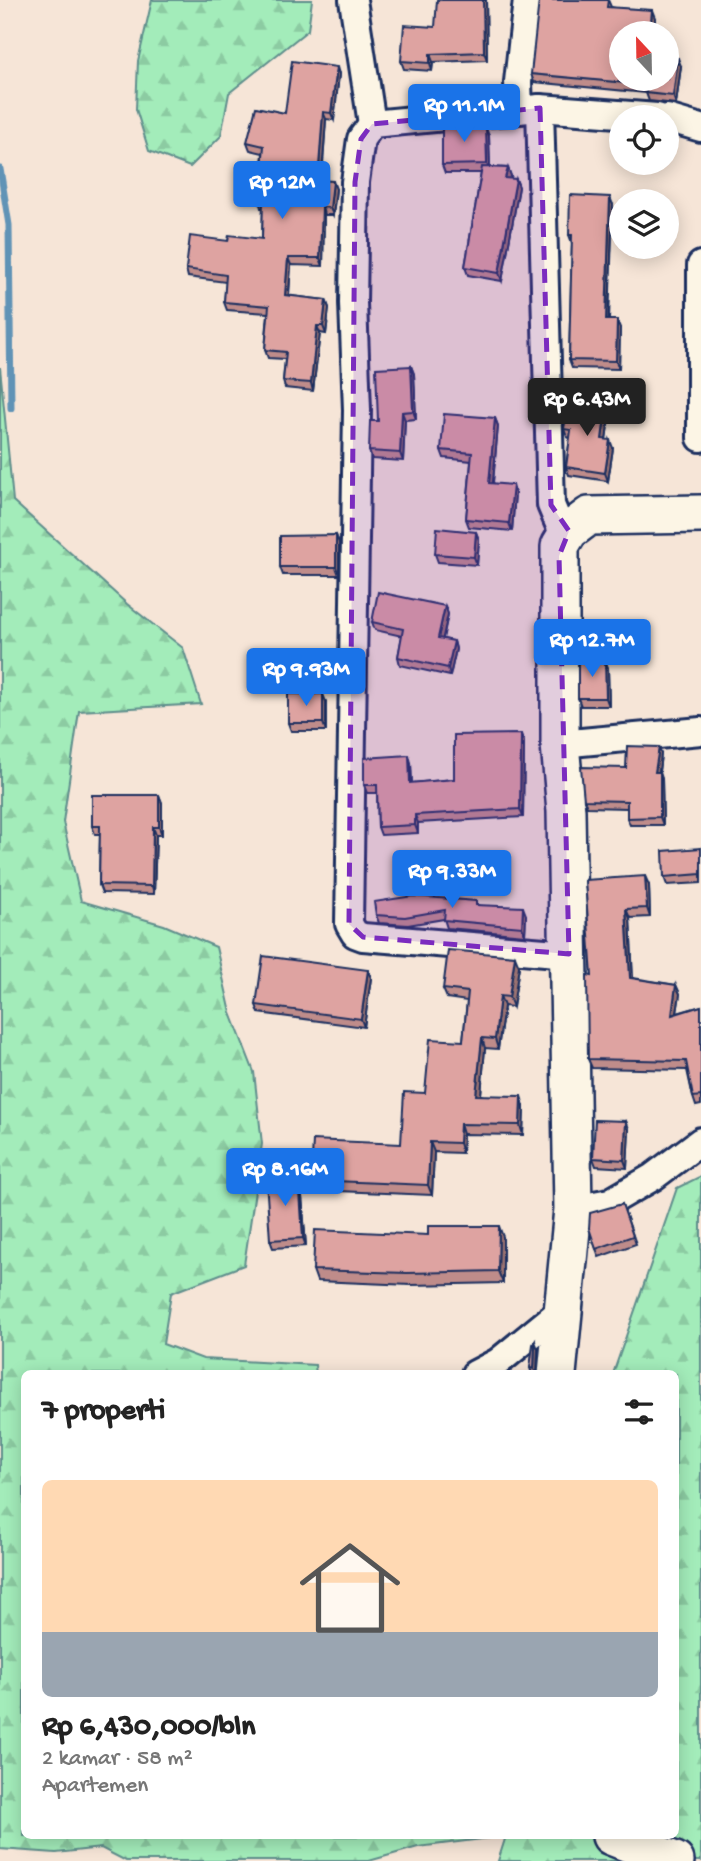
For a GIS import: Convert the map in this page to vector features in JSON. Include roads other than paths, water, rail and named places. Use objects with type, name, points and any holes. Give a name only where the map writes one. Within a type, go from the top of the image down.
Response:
[{"type":"main road","points":[[557,1370],[573,1209],[566,811],[560,744],[559,556],[569,531],[589,516],[701,514]]},
{"type":"main road","points":[[619,1839],[675,1861]]},
{"type":"street","points":[[354,0],[372,124],[361,139],[355,182],[353,303],[357,410],[349,924],[355,933],[363,937],[569,954]]},
{"type":"street","points":[[527,0],[518,82],[529,109],[551,505],[559,524],[569,531]]},
{"type":"street","points":[[372,124],[529,109],[609,114]]},
{"type":"street","points":[[679,122],[701,128]]},
{"type":"street","points":[[701,265],[701,438]]},
{"type":"street","points":[[560,744],[701,732]]},
{"type":"street","points":[[573,1209],[610,1202],[653,1177],[701,1141]]},
{"type":"street","points":[[483,1370],[498,1362],[563,1309]]},
{"type":"waterway","points":[[0,169],[9,225],[11,408]]}]
